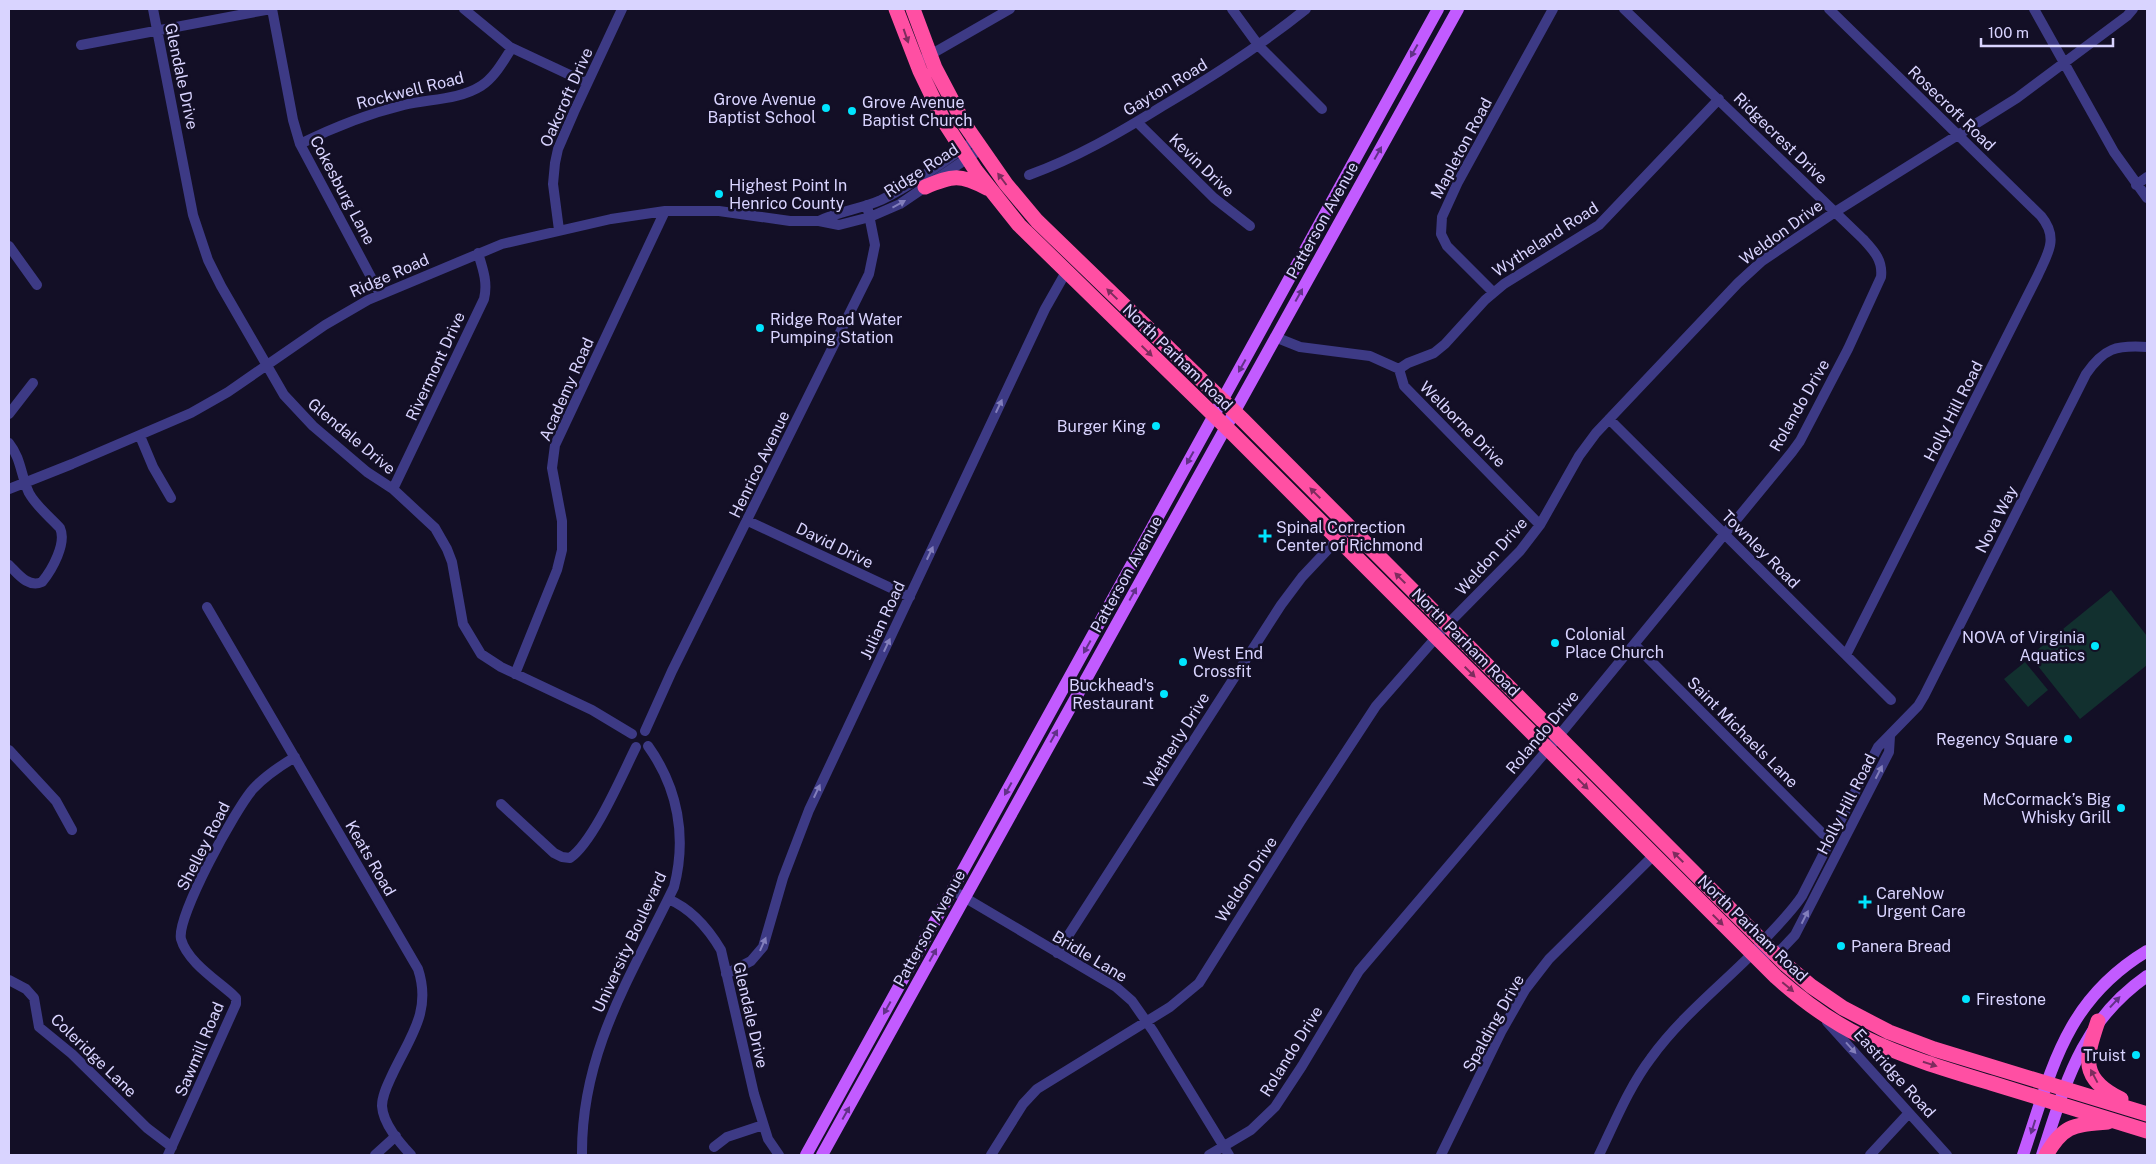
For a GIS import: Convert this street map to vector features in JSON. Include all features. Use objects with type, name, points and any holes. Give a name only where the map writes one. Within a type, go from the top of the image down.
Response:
[{"type":"highway","name":"North Parham Road","points":[[896,9],[916,63],[936,106],[964,154],[989,189],[1030,237],[1226,427],[1787,987],[1818,1012],[1862,1037],[1911,1058],[2147,1131]]},
{"type":"highway","name":"North Parham Road","points":[[913,9],[930,55],[948,94],[978,145],[1021,203],[1234,412],[1776,955],[1811,986],[1872,1025],[1921,1045],[2147,1113]]},
{"type":"highway","points":[[926,187],[945,178],[955,176],[972,180],[989,189]]},
{"type":"highway","points":[[1030,237],[1042,241],[1059,258],[1064,258],[1070,253]]},
{"type":"highway","points":[[2098,1021],[2088,1056],[2092,1076],[2111,1095],[2147,1113]]},
{"type":"highway","points":[[2046,1155],[2058,1136],[2072,1128],[2085,1124],[2117,1121]]},
{"type":"main road","name":"Patterson Avenue","points":[[806,1155],[1438,9]]},
{"type":"main road","name":"Patterson Avenue","points":[[822,1155],[1458,9]]},
{"type":"main road","points":[[2023,1155],[2047,1083],[2068,1030],[2084,1006],[2109,979],[2147,951]]},
{"type":"main road","points":[[2042,1155],[2058,1104],[2081,1048],[2098,1021],[2116,1000],[2147,976]]},
{"type":"street","name":"Glendale Drive","points":[[153,9],[193,215],[201,243],[221,286],[284,395],[300,415],[367,472],[393,489],[426,518],[442,538],[452,562],[462,620],[471,640],[481,654],[490,662],[592,710],[632,734]]},
{"type":"street","points":[[81,45],[272,9]]},
{"type":"street","name":"Cokesburg Lane","points":[[272,9],[293,120],[300,144],[380,294]]},
{"type":"street","points":[[464,9],[512,48],[587,83]]},
{"type":"street","name":"Oakcroft Drive","points":[[559,230],[553,184],[554,163],[567,126],[622,9]]},
{"type":"street","points":[[916,63],[1010,9]]},
{"type":"street","points":[[1232,9],[1259,46],[1322,109]]},
{"type":"street","name":"Gayton Road","points":[[1029,175],[1061,163],[1137,122],[1230,66],[1306,9]]},
{"type":"street","name":"Mapleton Road","points":[[1493,292],[1447,246],[1441,234],[1442,217],[1454,189],[1553,9]]},
{"type":"street","name":"Ridgecrest Drive","points":[[1624,9],[1873,250],[1882,264],[1881,277],[1869,303]]},
{"type":"street","name":"Rosecroft Road","points":[[1829,9],[2041,216],[2050,232]]},
{"type":"street","points":[[2034,9],[2114,152],[2147,198]]},
{"type":"street","name":"Weldon Drive","points":[[991,1155],[1023,1104],[1037,1089],[1147,1022],[1177,1002],[1199,983],[1300,822],[1376,706],[1446,625],[1520,551],[1540,524],[1590,439],[1751,270],[1835,212],[2017,98],[2127,16],[2133,9]]},
{"type":"street","name":"Rockwell Road","points":[[300,144],[334,128],[371,114],[457,95],[477,88],[492,77],[512,48]]},
{"type":"street","name":"Wytheland Road","points":[[1399,369],[1408,363],[1434,353],[1445,344],[1493,292],[1599,225],[1719,99]]},
{"type":"street","name":"Kevin Drive","points":[[1137,122],[1214,198],[1250,226]]},
{"type":"street","name":"Ridge Road","points":[[819,221],[833,214],[867,205],[893,194],[978,145]]},
{"type":"street","name":"Ridge Road","points":[[9,489],[140,436],[208,404],[331,321],[380,294],[508,242],[611,219],[665,211],[719,211],[790,221],[819,221],[839,225],[870,216],[900,204],[926,187],[964,154]]},
{"type":"street","points":[[2136,185],[2147,177]]},
{"type":"street","name":"Henrico Avenue","points":[[645,731],[663,690],[869,274],[875,245],[867,205]]},
{"type":"street","name":"Academy Road","points":[[515,674],[557,570],[562,550],[562,521],[552,468],[555,445],[665,211]]},
{"type":"street","name":"Holly Hill Road","points":[[1846,656],[2038,275],[2049,252],[2051,243],[2050,232]]},
{"type":"street","points":[[9,246],[37,285]]},
{"type":"street","name":"Rivermont Drive","points":[[393,489],[484,299],[486,290],[485,277],[478,253]]},
{"type":"street","name":"Julian Road","points":[[726,974],[751,961],[763,947],[783,878],[808,810],[1045,309],[1066,272]]},
{"type":"street","name":"Rolando Drive","points":[[1209,1155],[1226,1151],[1275,1107],[1302,1066],[1358,971],[1559,737],[1726,535],[1800,441],[1848,349],[1869,303]]},
{"type":"street","points":[[1275,338],[1300,347],[1370,356],[1399,369]]},
{"type":"street","name":"Nova Way","points":[[1890,736],[1924,696],[2086,374],[2099,357],[2111,349],[2128,346],[2147,347]]},
{"type":"street","name":"Welborne Drive","points":[[1399,369],[1404,386],[1540,524]]},
{"type":"street","points":[[9,414],[33,383]]},
{"type":"street","name":"Townley Road","points":[[1608,419],[1891,700]]},
{"type":"street","points":[[140,436],[153,467],[171,498]]},
{"type":"street","points":[[9,443],[18,457],[32,498],[60,528],[62,534],[56,561],[42,582],[33,584],[27,581],[9,565]]},
{"type":"street","name":"David Drive","points":[[748,521],[910,597]]},
{"type":"street","name":"Wetherly Drive","points":[[1057,953],[1281,605],[1302,577],[1349,527]]},
{"type":"street","name":"Keats Road","points":[[207,607],[411,957],[422,983],[424,998],[419,1018],[383,1097],[382,1107],[385,1117],[396,1136],[411,1155]]},
{"type":"street","name":"Saint Michaels Lane","points":[[1635,645],[1830,842]]},
{"type":"street","points":[[638,730],[645,731],[650,738],[648,746],[642,749],[636,747],[631,740],[632,734],[638,730]]},
{"type":"street","name":"Holly Hill Road","points":[[1599,1155],[1636,1081],[1650,1059],[1673,1032],[1752,954],[1795,907],[1878,747],[1890,736]]},
{"type":"street","name":"Holly Hill Road","points":[[1776,955],[1790,941],[1800,927],[1889,752],[1890,736]]},
{"type":"street","name":"University Boulevard","points":[[582,1155],[586,1094],[602,1040],[618,1000],[668,899],[678,871],[681,852],[680,822],[666,774],[648,746]]},
{"type":"street","points":[[501,804],[554,853],[567,859],[576,854],[583,845],[636,747]]},
{"type":"street","points":[[9,750],[56,801],[72,830]]},
{"type":"street","name":"Shelley Road","points":[[200,965],[184,948],[180,934],[194,895],[232,818],[244,800],[263,780],[295,756]]},
{"type":"street","name":"Spalding Drive","points":[[1441,1155],[1525,990],[1550,959],[1654,855]]},
{"type":"street","name":"Bridle Lane","points":[[952,890],[1116,987],[1132,1001],[1147,1022],[1226,1151]]},
{"type":"street","name":"Glendale Drive","points":[[668,899],[686,908],[711,934],[720,950],[734,1016],[763,1125],[768,1139],[778,1155]]},
{"type":"street","points":[[1752,954],[1776,955]]},
{"type":"street","name":"Sawmill Road","points":[[170,1151],[236,1004],[236,998],[200,965]]},
{"type":"street","name":"Coleridge Lane","points":[[9,980],[26,989],[34,998],[38,1012],[39,1027],[72,1054],[170,1151]]},
{"type":"street","name":"Eastridge Road","points":[[1818,1012],[1908,1114],[1948,1155]]},
{"type":"street","points":[[1870,1155],[1908,1114]]},
{"type":"street","points":[[714,1147],[727,1137],[763,1125]]},
{"type":"street","points":[[375,1155],[396,1136]]},
{"type":"green space","name":"NOVA of Virginia Aquatics","points":[[2111,590],[2147,636],[2147,665],[2080,719],[2030,656]]},
{"type":"green space","points":[[2025,662],[2048,690],[2028,707],[2004,679]]},
{"type":"place","name":"Grove Avenue Baptist School","points":[[826,108]]},
{"type":"place","name":"Grove Avenue Baptist Church","points":[[852,111]]},
{"type":"place","name":"Highest Point In Henrico County","points":[[719,194]]},
{"type":"place","name":"Ridge Road Water Pumping Station","points":[[760,328]]},
{"type":"place","name":"Burger King","points":[[1156,426]]},
{"type":"place","name":"Spinal Correction Center of Richmond","points":[[1265,536]]},
{"type":"place","name":"Colonial Place Church","points":[[1555,643]]},
{"type":"place","name":"NOVA of Virginia Aquatics","points":[[2095,646]]},
{"type":"place","name":"West End Crossfit","points":[[1183,662]]},
{"type":"place","name":"Buckhead's Restaurant","points":[[1164,694]]},
{"type":"place","name":"Regency Square","points":[[2068,739]]},
{"type":"place","name":"McCormack’s Big Whisky Grill","points":[[2121,808]]},
{"type":"place","name":"CareNow Urgent Care","points":[[1865,902]]},
{"type":"place","name":"Panera Bread","points":[[1841,946]]},
{"type":"place","name":"Firestone","points":[[1966,999]]},
{"type":"place","name":"Truist","points":[[2136,1055]]}]
